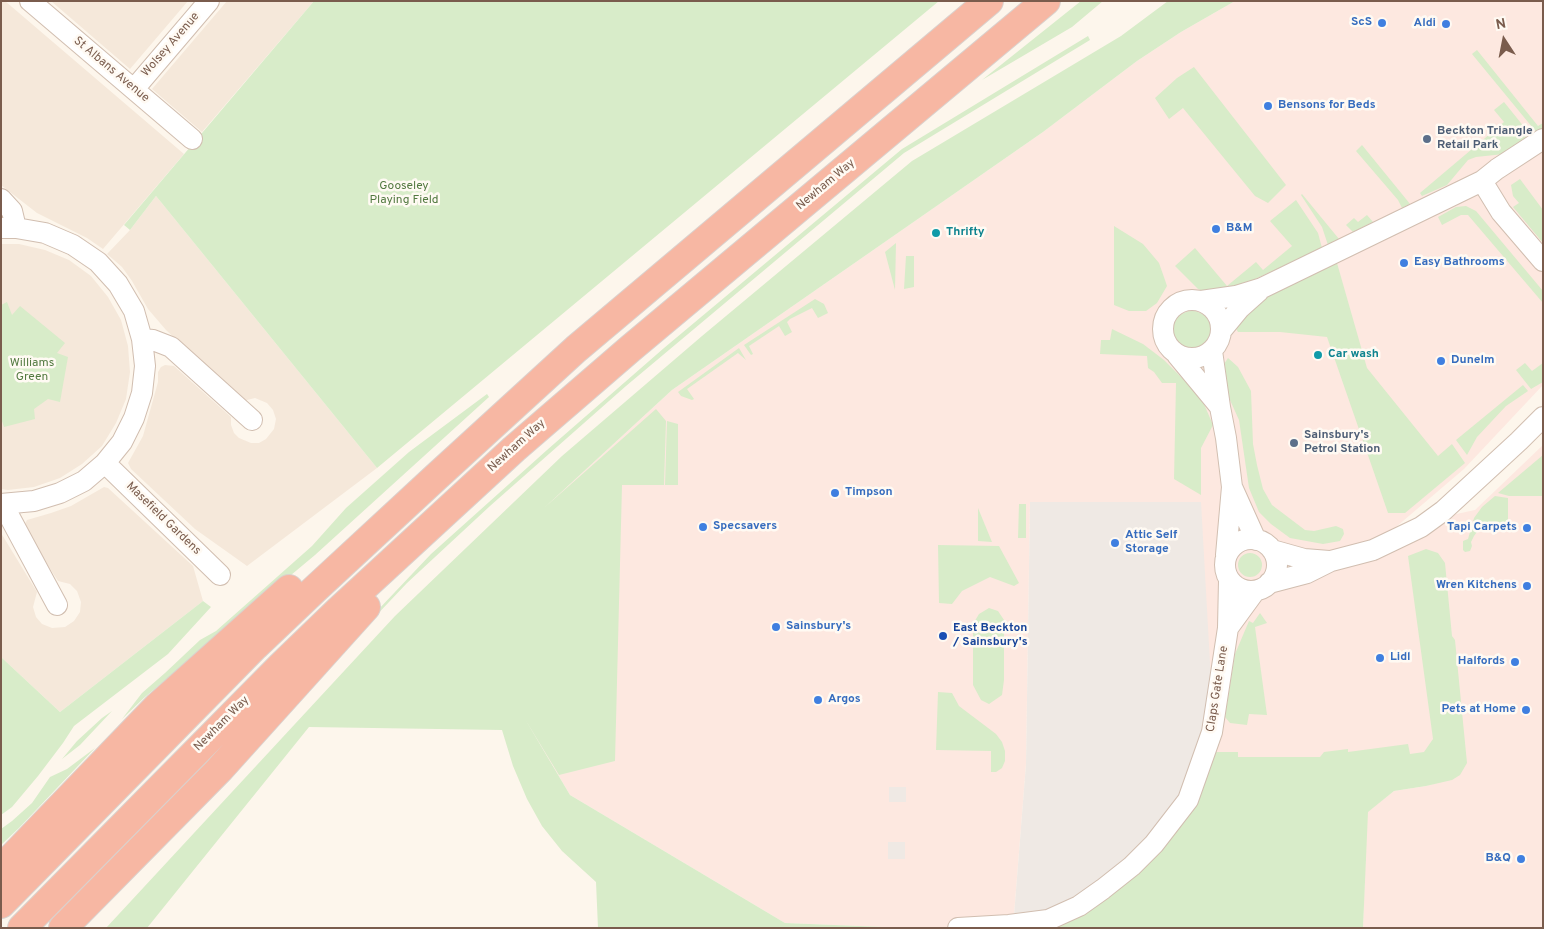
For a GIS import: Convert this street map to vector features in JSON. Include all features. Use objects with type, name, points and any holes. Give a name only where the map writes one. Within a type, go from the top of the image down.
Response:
[{"type":"highway","points":[[1,904],[315,588],[576,349],[989,1]]},
{"type":"highway","name":"Newham Way","points":[[22,928],[175,772],[338,611],[457,501],[631,348],[1046,1]]},
{"type":"highway","points":[[1,869],[157,707],[333,551],[384,511],[435,478]]},
{"type":"highway","points":[[63,928],[219,770],[382,589],[457,501]]},
{"type":"street","name":"St Albans Avenue","points":[[30,1],[192,138]]},
{"type":"street","name":"Wolsey Avenue","points":[[134,89],[208,1]]},
{"type":"street","points":[[1220,408],[1166,343],[1162,327],[1166,316],[1173,307],[1184,301],[1201,301],[1236,296],[1262,288],[1482,181],[1543,139]]},
{"type":"street","points":[[1482,181],[1501,212],[1543,261]]},
{"type":"street","points":[[1,199],[12,212],[8,228],[46,233],[73,245],[98,262],[118,284],[134,310],[142,339],[145,366],[142,393],[134,418],[122,442],[105,463],[84,481],[60,493],[34,501],[4,504],[57,605]]},
{"type":"street","points":[[1221,331],[1240,308],[1262,288]]},
{"type":"street","points":[[1177,355],[1193,359],[1202,358],[1212,351],[1219,341],[1220,321],[1215,311],[1201,301]]},
{"type":"street","points":[[142,339],[153,340],[171,347],[252,420]]},
{"type":"street","points":[[1212,351],[1232,487]]},
{"type":"street","points":[[1229,580],[1236,587],[1245,590],[1262,587],[1307,572],[1331,561],[1373,550],[1421,527],[1443,511],[1543,417]]},
{"type":"street","name":"Masefield Gardens","points":[[105,463],[220,574]]},
{"type":"street","name":"Claps Gate Lane","points":[[1228,628],[1262,587],[1274,576],[1276,567],[1276,558],[1264,545],[1232,487]]},
{"type":"street","name":"Claps Gate Lane","points":[[958,928],[1009,925],[1048,920],[1079,906],[1132,866],[1154,844],[1188,800],[1212,732],[1228,628],[1229,580],[1225,572],[1224,563],[1232,487]]},
{"type":"street","points":[[1226,555],[1238,542],[1246,539],[1304,559],[1331,561]]},
{"type":"shaded area","points":[[1,1],[5,1],[184,154],[103,249],[87,238],[37,213],[1,185]]},
{"type":"shaded area","points":[[51,1],[188,1],[130,69]]},
{"type":"shaded area","points":[[227,1],[314,1],[202,132],[152,89]]},
{"type":"shaded area","points":[[1235,1],[1543,1],[1543,385],[1464,469],[1396,527],[1475,510],[1543,445],[1543,928],[1363,928],[1367,812],[1394,791],[1426,786],[1447,780],[1202,781],[1030,502],[1026,764],[1013,928],[908,928],[785,923],[570,795],[499,674],[530,521],[672,390],[1043,132],[1137,61],[1181,32]]},
{"type":"shaded area","points":[[156,196],[377,468],[247,566],[195,529],[131,469],[128,463],[143,436],[158,382],[158,372],[165,365],[174,366],[231,417],[234,433],[239,438],[251,443],[259,443],[266,439],[274,429],[276,419],[273,410],[267,403],[255,398],[243,401],[166,330],[148,309],[122,267],[107,254],[130,230]]},
{"type":"shaded area","points":[[1,244],[19,244],[45,250],[69,260],[91,276],[108,297],[121,320],[128,346],[130,372],[126,399],[116,423],[102,446],[82,464],[60,478],[34,487],[8,490],[1,489]]},
{"type":"shaded area","points":[[104,487],[108,488],[193,566],[203,601],[60,712],[1,657],[1,533],[37,592],[33,607],[36,617],[42,624],[52,628],[65,627],[74,621],[80,612],[81,602],[77,591],[70,584],[58,581],[25,530],[25,524],[27,520],[71,506]]},
{"type":"shaded area","points":[[1030,502],[1201,502],[1215,752],[1126,878],[1013,928],[1026,764]]},
{"type":"shaded area","points":[[889,787],[906,787],[906,802],[889,802]]},
{"type":"shaded area","points":[[888,842],[905,842],[905,859],[888,859]]},
{"type":"green space","name":"Gooseley Playing Field","points":[[314,1],[939,1],[377,468],[156,196],[130,230],[124,225]]},
{"type":"green space","points":[[1081,1],[1103,1],[1072,27],[982,80]]},
{"type":"green space","points":[[1168,1],[1235,1],[1181,32],[1137,61],[1043,132],[672,390],[544,508],[656,409],[666,421],[664,485],[622,485],[615,761],[559,775],[525,719],[570,795],[785,923],[908,928],[598,928],[596,882],[562,851],[542,826],[527,799],[513,766],[502,730],[309,727],[147,928],[106,928],[395,616],[562,456],[702,336],[912,161],[1121,36]]},
{"type":"green space","points":[[1088,36],[1090,40],[904,153],[626,386],[490,506],[407,583],[298,698],[286,707],[431,554],[664,348],[902,149]]},
{"type":"green space","points":[[1477,50],[1538,126],[1543,123],[1543,129],[1537,133],[1472,54]]},
{"type":"green space","points":[[1194,67],[1286,185],[1268,203],[1255,196],[1183,108],[1169,119],[1155,98],[1177,78]]},
{"type":"green space","points":[[1504,102],[1529,133],[1525,135],[1528,139],[1504,154],[1476,157],[1468,160],[1447,185],[1422,196],[1420,193],[1504,122],[1494,110]]},
{"type":"green space","points":[[1362,145],[1410,204],[1402,208],[1398,200],[1356,151]]},
{"type":"green space","points":[[1520,179],[1543,210],[1543,243],[1513,207],[1519,203],[1513,196],[1511,185]]},
{"type":"green space","points":[[1302,194],[1339,239],[1328,245],[1322,227]]},
{"type":"green space","points":[[1296,200],[1318,233],[1322,248],[1227,292],[1210,294],[1198,289],[1175,266],[1195,248],[1227,286],[1256,262],[1263,270],[1292,246],[1270,221]]},
{"type":"green space","points":[[1466,206],[1476,211],[1543,291],[1543,303],[1468,215],[1461,215],[1442,225],[1438,217],[1456,207]]},
{"type":"green space","points":[[1367,215],[1373,222],[1353,232],[1346,225],[1354,218],[1358,222]]},
{"type":"green space","points":[[1114,226],[1143,244],[1159,263],[1167,286],[1157,303],[1146,311],[1129,311],[1114,305]]},
{"type":"green space","points":[[896,243],[895,290],[885,252]]},
{"type":"green space","points":[[906,256],[914,256],[914,287],[904,289]]},
{"type":"green space","points":[[1337,263],[1367,368],[1438,456],[1452,444],[1465,463],[1405,513],[1388,513],[1327,337],[1280,332],[1238,332],[1227,313]]},
{"type":"green space","points":[[815,299],[824,304],[828,313],[818,318],[812,308],[790,319],[787,322],[792,332],[785,336],[779,326],[749,346],[753,354],[751,355],[744,345]]},
{"type":"green space","name":"Williams Green","points":[[7,302],[12,315],[20,306],[65,343],[57,353],[68,357],[60,402],[48,399],[34,409],[35,419],[4,427],[1,418],[1,305]]},
{"type":"green space","points":[[1192,311],[1206,316],[1211,330],[1206,344],[1192,349],[1178,344],[1173,330],[1178,316]]},
{"type":"green space","points":[[1112,329],[1143,344],[1164,360],[1187,383],[1204,404],[1213,425],[1201,448],[1201,495],[1174,479],[1176,383],[1162,383],[1154,372],[1148,368],[1147,356],[1100,354],[1101,340],[1110,340]]},
{"type":"green space","points":[[739,348],[746,360],[738,353],[687,389],[694,399],[681,396],[678,392]]},
{"type":"green space","points":[[1228,358],[1238,367],[1251,391],[1253,444],[1263,489],[1272,505],[1305,530],[1314,531],[1336,526],[1343,529],[1344,534],[1340,541],[1323,544],[1290,538],[1259,512],[1249,488],[1239,420],[1225,389],[1222,367]]},
{"type":"green space","points":[[1525,363],[1532,371],[1543,363],[1543,382],[1531,389],[1516,370]]},
{"type":"green space","points":[[1523,385],[1528,391],[1506,406],[1477,437],[1467,455],[1456,440]]},
{"type":"green space","points":[[487,394],[489,397],[315,555],[145,697],[122,719],[142,693],[200,640],[216,631],[312,546],[346,508],[409,452]]},
{"type":"green space","points":[[667,421],[678,424],[678,485],[665,485]]},
{"type":"green space","points":[[1543,455],[1543,496],[1509,496],[1498,493]]},
{"type":"green space","points":[[1495,496],[1508,498],[1508,525],[1488,525],[1479,529],[1471,542],[1470,551],[1465,552],[1463,550],[1463,541],[1468,539],[1474,518],[1482,507]]},
{"type":"green space","points":[[1019,504],[1026,504],[1026,538],[1018,538]]},
{"type":"green space","points":[[978,508],[992,542],[978,541]]},
{"type":"green space","points":[[938,545],[999,546],[1019,583],[1014,586],[990,577],[962,591],[952,604],[939,603]]},
{"type":"green space","points":[[1426,549],[1438,553],[1445,563],[1452,636],[1455,640],[1467,763],[1460,775],[1452,780],[1394,791],[1368,812],[1363,928],[1033,928],[1094,904],[1215,752],[1238,752],[1238,757],[1320,757],[1324,752],[1348,749],[1348,752],[1408,744],[1410,754],[1424,752],[1433,739],[1408,556]]},
{"type":"green space","points":[[1250,553],[1259,556],[1262,565],[1259,574],[1250,577],[1241,574],[1238,565],[1241,556]]},
{"type":"green space","points":[[203,601],[211,607],[168,654],[74,726],[38,776],[12,807],[1,815],[1,657],[60,712]]},
{"type":"green space","points":[[989,608],[998,611],[1004,620],[1004,680],[1002,695],[989,704],[981,700],[973,685],[973,624],[979,614]]},
{"type":"green space","points":[[1260,613],[1267,623],[1255,627],[1267,715],[1249,714],[1247,725],[1230,723],[1225,717],[1235,654],[1249,621],[1253,623]]},
{"type":"green space","points":[[938,692],[952,693],[959,706],[996,734],[1002,742],[1005,751],[1005,761],[1002,768],[996,772],[991,772],[991,751],[936,750]]},
{"type":"green space","points":[[112,711],[80,745],[62,759],[77,741]]},
{"type":"green space","points":[[95,748],[1,845],[1,829],[32,803],[50,777],[67,769]]},
{"type":"place","name":"ScS","points":[[1382,23]]},
{"type":"place","name":"Aldi","points":[[1446,24]]},
{"type":"place","name":"Bensons for Beds","points":[[1268,106]]},
{"type":"place","name":"Beckton Triangle Retail Park","points":[[1427,139]]},
{"type":"place","name":"B&M","points":[[1216,229]]},
{"type":"place","name":"Thrifty","points":[[936,233]]},
{"type":"place","name":"Easy Bathrooms","points":[[1404,263]]},
{"type":"place","name":"Car wash","points":[[1318,355]]},
{"type":"place","name":"Dunelm","points":[[1441,361]]},
{"type":"place","name":"Sainsbury's Petrol Station","points":[[1294,443]]},
{"type":"place","name":"Timpson","points":[[835,493]]},
{"type":"place","name":"Specsavers","points":[[703,527]]},
{"type":"place","name":"Tapi Carpets","points":[[1527,528]]},
{"type":"place","name":"Attic Self Storage","points":[[1115,543]]},
{"type":"place","name":"Wren Kitchens","points":[[1527,586]]},
{"type":"place","name":"Sainsbury's","points":[[776,627]]},
{"type":"place","name":"East Beckton / Sainsbury's","points":[[943,636]]},
{"type":"place","name":"Lidl","points":[[1380,658]]},
{"type":"place","name":"Halfords","points":[[1515,662]]},
{"type":"place","name":"Argos","points":[[818,700]]},
{"type":"place","name":"Pets at Home","points":[[1526,710]]},
{"type":"place","name":"B&Q","points":[[1521,859]]}]
